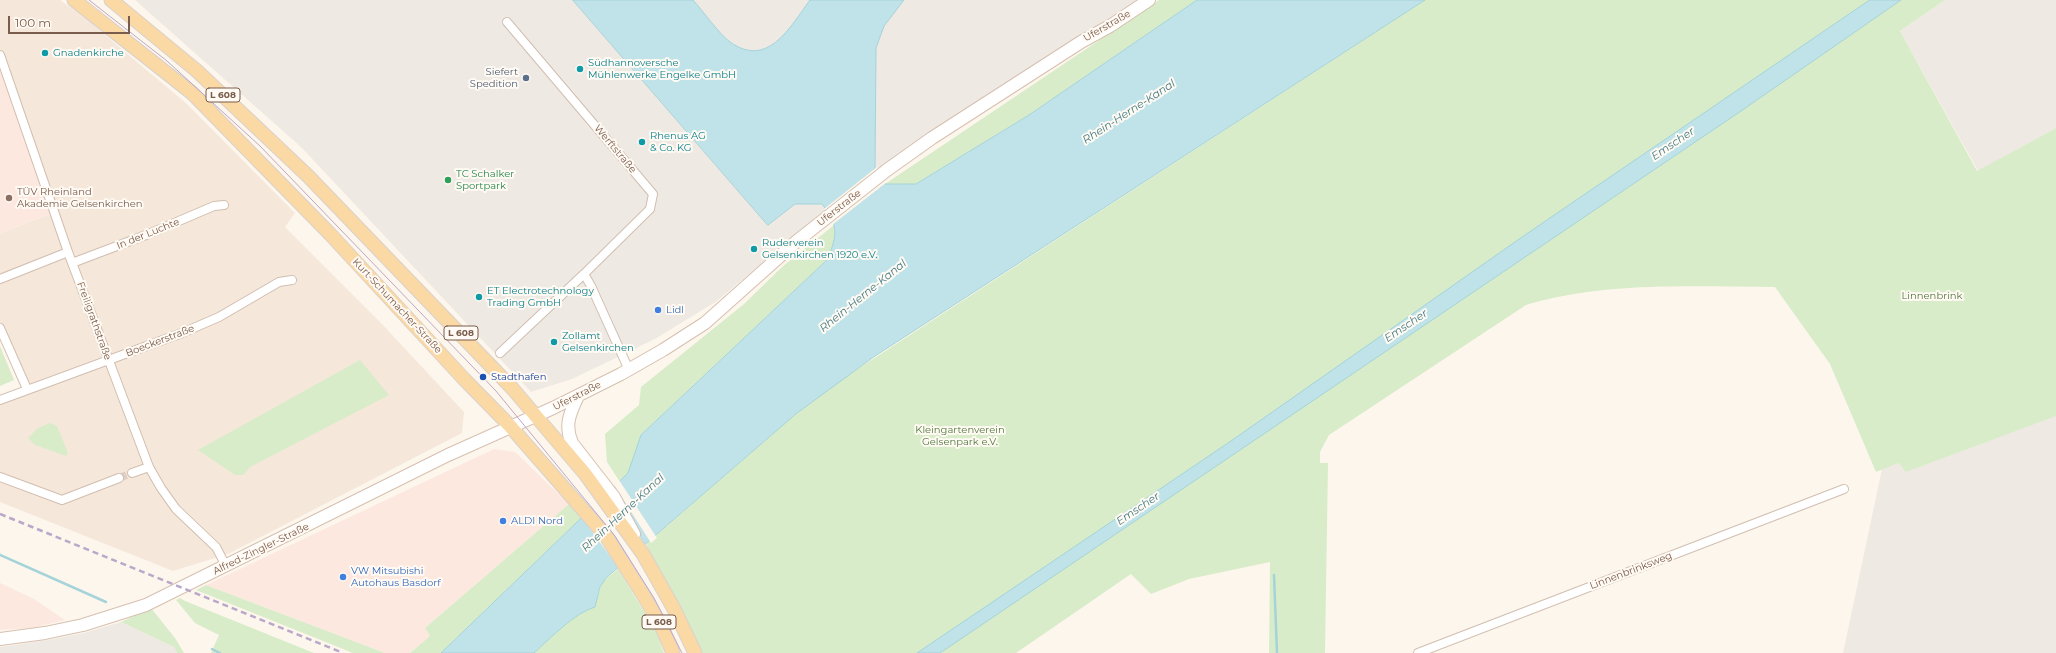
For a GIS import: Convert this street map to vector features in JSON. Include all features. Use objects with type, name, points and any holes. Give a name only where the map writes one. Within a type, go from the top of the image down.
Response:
[{"type":"main road","name":"Kurt-Schumacher-Straße","points":[[74,0],[192,93],[330,234],[464,379],[510,426],[606,536],[661,625],[673,653]]},
{"type":"main road","name":"L 608","points":[[111,0],[197,71],[308,176],[478,350],[601,487],[643,554],[674,609],[695,653]]},
{"type":"main road","name":"Uferstraße","points":[[510,426],[536,416],[628,370],[705,323],[824,220],[887,170],[932,138],[1149,0]]},
{"type":"main road","points":[[578,396],[571,409],[568,433],[572,443],[601,487]]},
{"type":"main road","name":"Alfred-Zingler-Straße","points":[[0,639],[51,632],[105,620],[146,605],[510,426]]},
{"type":"street","name":"Werftstraße","points":[[500,353],[650,209],[652,194],[507,22]]},
{"type":"street","name":"Freiligrathstraße","points":[[0,55],[68,252],[149,467],[161,488],[176,509],[216,547],[226,566]]},
{"type":"street","name":"In der Luchte","points":[[72,263],[146,235],[214,206],[224,205]]},
{"type":"street","points":[[0,280],[68,252]]},
{"type":"street","points":[[584,274],[592,286],[628,370]]},
{"type":"street","name":"Boeckerstraße","points":[[0,400],[27,389],[109,361],[189,330],[218,317],[279,282],[292,280]]},
{"type":"street","points":[[0,328],[27,389]]},
{"type":"street","points":[[132,473],[149,467]]},
{"type":"street","points":[[0,477],[62,500],[119,478]]},
{"type":"street","name":"Linnenbrinksweg","points":[[1418,653],[1844,489]]},
{"type":"shaded area","points":[[0,0],[60,0],[86,19],[187,104],[295,213],[285,227],[381,323],[464,412],[462,433],[228,554],[173,571],[0,502],[0,403],[29,391],[0,326],[0,233],[56,212],[0,49]]},
{"type":"shaded area","name":"Stadthafen","points":[[135,0],[1137,0],[917,144],[782,246],[717,301],[655,339],[572,379],[531,392],[301,147]]},
{"type":"shaded area","points":[[1945,0],[2056,0],[2056,128],[1978,171],[1900,31]]},
{"type":"shaded area","points":[[0,63],[53,213],[0,233]]},
{"type":"shaded area","points":[[2056,407],[2056,653],[1843,653],[1882,469]]},
{"type":"shaded area","points":[[494,449],[515,452],[569,504],[425,628],[430,636],[410,653],[385,653],[206,585]]},
{"type":"shaded area","points":[[0,583],[34,599],[65,620],[32,628],[0,630]]},
{"type":"shaded area","points":[[121,622],[174,647],[177,653],[0,653],[0,647],[84,633]]},
{"type":"green space","points":[[1159,0],[1197,0],[1029,115],[916,184],[885,184]]},
{"type":"green space","points":[[1425,0],[1945,0],[1900,31],[1977,171],[2056,128],[2056,416],[1906,472],[1899,463],[1876,472],[1830,364],[1775,287],[1650,287],[1587,292],[1557,297],[1526,305],[1329,435],[1320,452],[1320,463],[1328,463],[1325,653],[1269,653],[1270,562],[1189,579],[1151,594],[1131,574],[1016,653],[700,653],[646,544],[797,413],[836,383]]},
{"type":"green space","points":[[834,225],[836,236],[828,259],[641,435],[629,473],[620,482],[607,462],[605,434],[639,405],[641,387],[744,304],[782,267]]},
{"type":"green space","points":[[0,346],[14,380],[0,386]]},
{"type":"green space","points":[[360,360],[389,395],[250,467],[243,475],[235,475],[198,450]]},
{"type":"green space","points":[[50,423],[57,426],[68,453],[66,456],[35,445],[28,438],[38,428]]},
{"type":"green space","points":[[569,504],[581,518],[441,653],[410,653],[430,636],[425,628]]},
{"type":"green space","points":[[618,569],[656,631],[664,653],[534,653],[571,620],[595,606],[602,582]]},
{"type":"green space","points":[[206,585],[385,653],[353,653],[196,590]]},
{"type":"green space","points":[[180,598],[314,653],[211,653],[219,635],[195,623],[176,600]]},
{"type":"green space","points":[[151,608],[175,638],[184,653],[177,653],[174,647],[121,622]]},
{"type":"water","name":"Rhein-Herne-Kanal","points":[[573,0],[693,0],[716,28],[730,42],[744,49],[756,51],[767,48],[777,41],[786,32],[810,0],[904,0],[884,26],[876,48],[875,169],[885,184],[916,184],[1029,115],[1197,0],[1425,0],[875,356],[797,413],[606,578],[600,587],[595,607],[571,620],[534,653],[441,653],[628,473],[641,435],[828,259],[835,236],[834,224],[822,204],[795,204],[768,225]]},
{"type":"water","name":"Emscher","points":[[1870,0],[1901,0],[1741,111],[940,653],[917,653],[1231,441],[1525,235]]},
{"type":"pier","points":[[877,167],[887,182],[832,225],[831,219],[824,209]]},
{"type":"pier","points":[[619,480],[657,538],[651,543],[614,485]]},
{"type":"pier","points":[[611,487],[646,547],[620,570],[580,515]]},
{"type":"waterway","points":[[0,555],[106,602]]},
{"type":"waterway","points":[[1274,575],[1277,653]]},
{"type":"waterway","points":[[212,649],[220,653]]},
{"type":"tunnel","points":[[119,478],[132,473]]},
{"type":"tram line","points":[[89,0],[167,61],[260,146],[496,391],[615,536],[654,598],[682,653]]},
{"type":"railway","points":[[0,514],[343,653]]},
{"type":"place","name":"Gnadenkirche","points":[[45,53]]},
{"type":"place","name":"Südhannoversche Mühlenwerke Engelke GmbH","points":[[580,69]]},
{"type":"place","name":"Siefert Spedition","points":[[526,78]]},
{"type":"place","name":"Rhenus AG & Co. KG","points":[[642,142]]},
{"type":"place","name":"TC Schalker Sportpark","points":[[448,180]]},
{"type":"place","name":"TÜV Rheinland Akademie Gelsenkirchen","points":[[9,198]]},
{"type":"place","name":"Ruderverein Gelsenkirchen 1920 e.V.","points":[[754,249]]},
{"type":"place","name":"ET Electrotechnology Trading GmbH","points":[[479,297]]},
{"type":"place","name":"Lidl","points":[[658,310]]},
{"type":"place","name":"Zollamt Gelsenkirchen","points":[[554,342]]},
{"type":"place","name":"Stadthafen","points":[[483,377]]},
{"type":"place","name":"ALDI Nord","points":[[503,521]]},
{"type":"place","name":"VW Mitsubishi Autohaus Basdorf","points":[[343,577]]},
{"type":"park label","name":"Linnenbrink","points":[[1932,296]]},
{"type":"park label","name":"Kleingartenverein Gelsenpark e.V.","points":[[960,436]]}]
